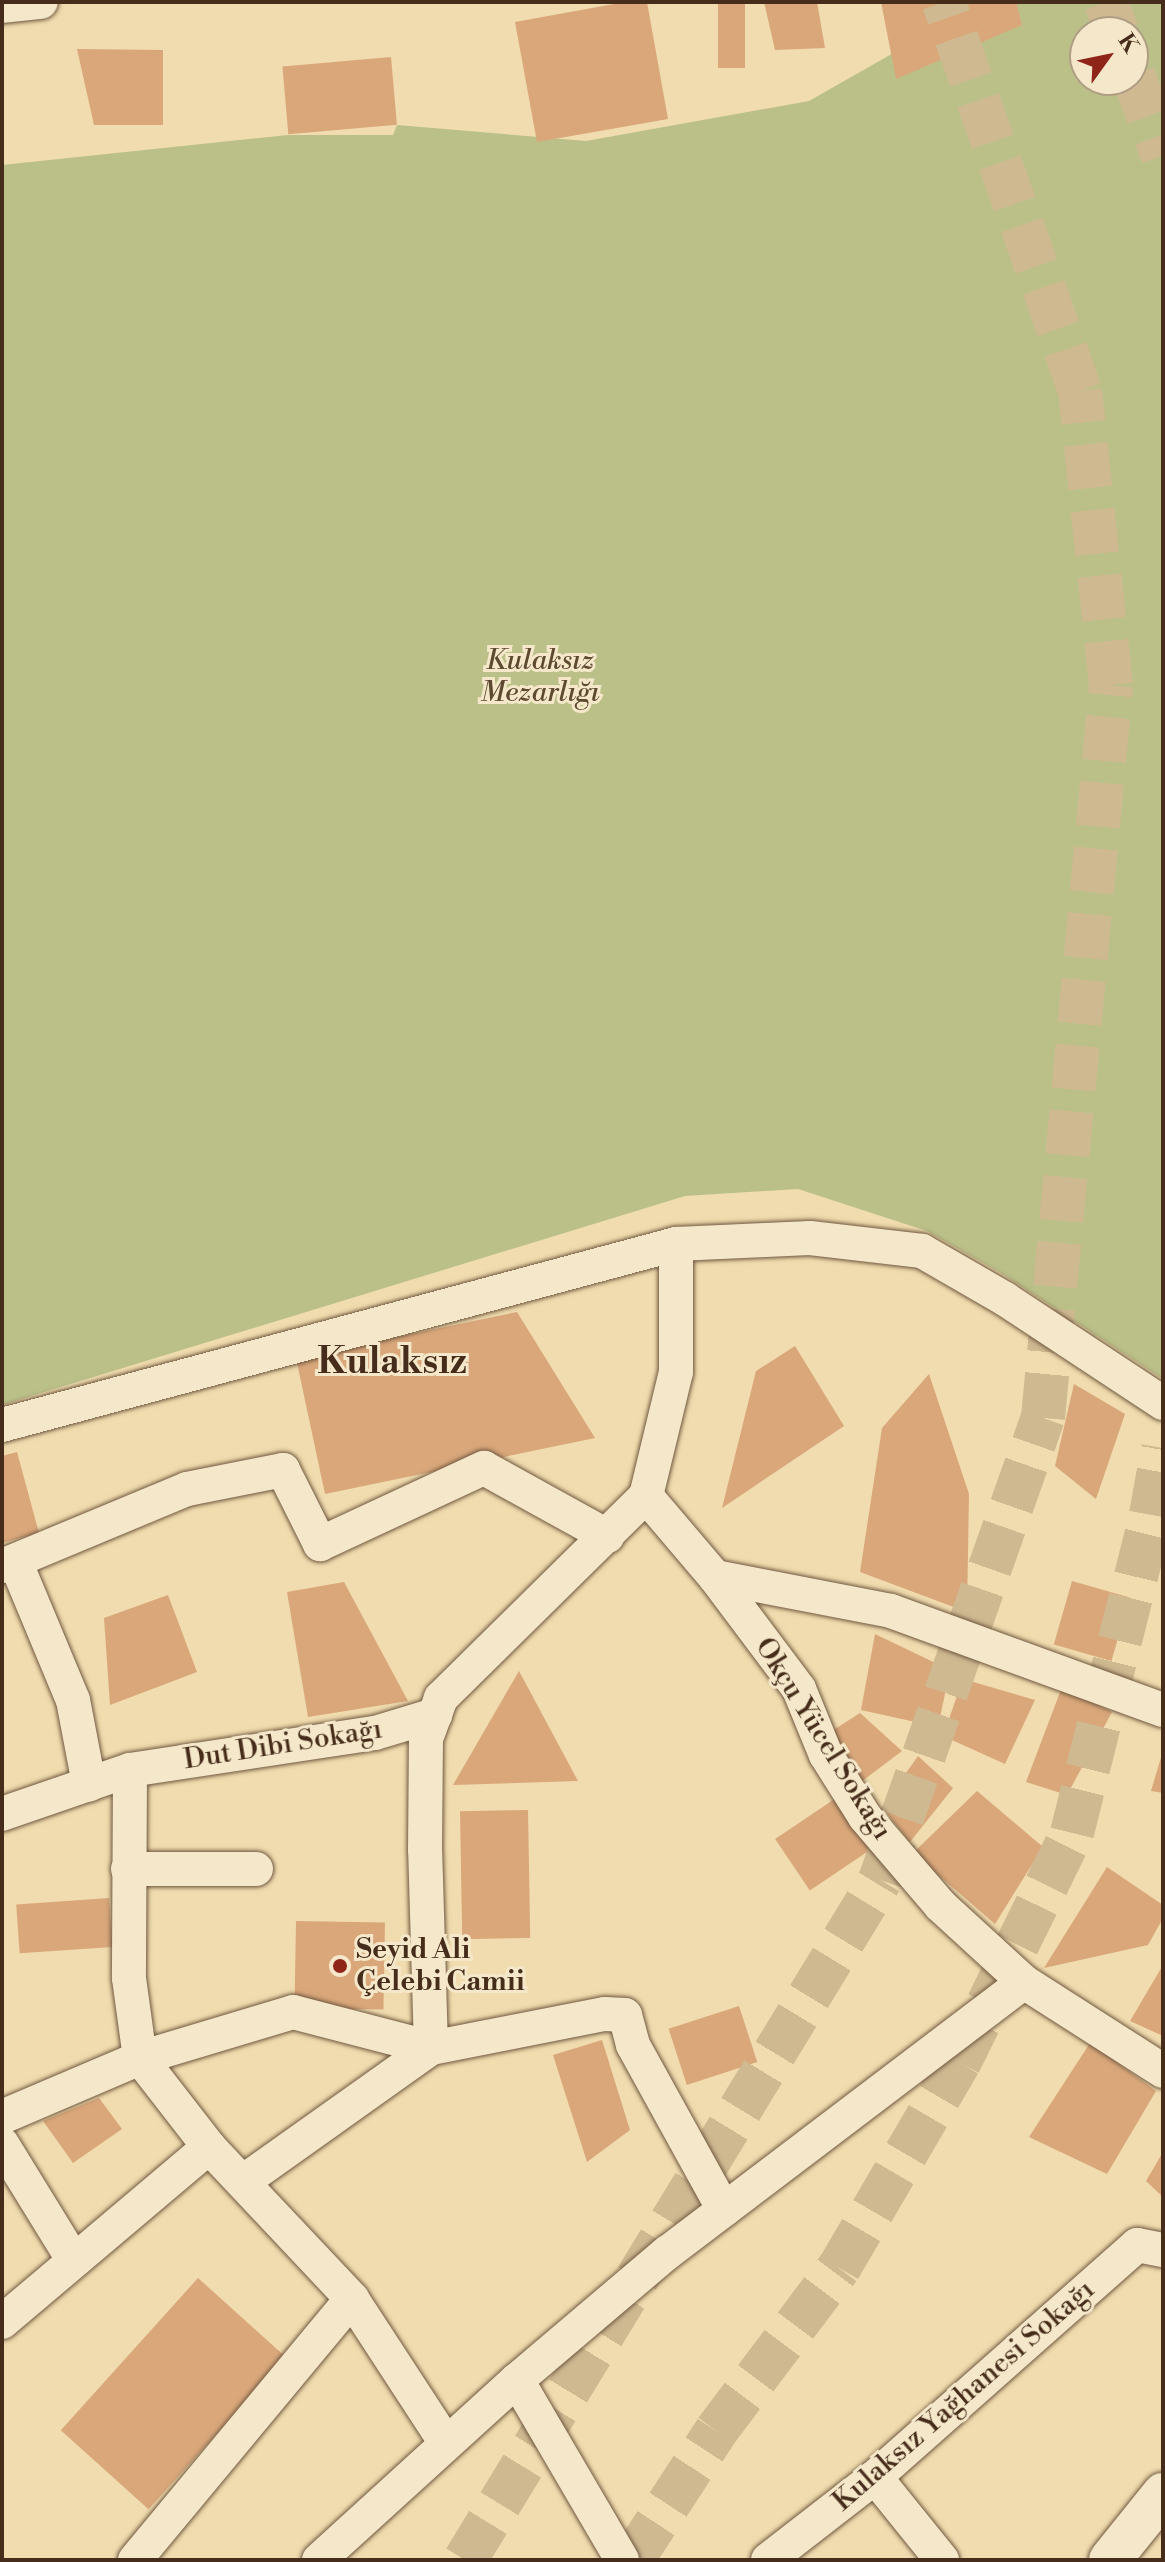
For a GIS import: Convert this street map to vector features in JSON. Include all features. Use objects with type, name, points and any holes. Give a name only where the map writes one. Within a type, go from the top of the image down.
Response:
[{"type":"street","points":[[2,6],[41,2]]},
{"type":"street","points":[[2,1425],[676,1244],[810,1238],[922,1251],[1005,1299],[1163,1403]]},
{"type":"street","points":[[431,2048],[425,1850],[426,1739],[441,1698],[646,1496],[676,1372],[676,1244]]},
{"type":"street","points":[[89,1784],[73,1700],[9,1564],[187,1489],[283,1470],[320,1544],[484,1468],[607,1536]]},
{"type":"street","name":"Okçu Yücel Sokağı","points":[[646,1496],[715,1577],[799,1689],[826,1755],[865,1817],[941,1906],[1024,1982],[1163,2071]]},
{"type":"street","points":[[715,1577],[891,1611],[1163,1710]]},
{"type":"street","name":"Dut Dibi Sokağı","points":[[2,1814],[130,1770],[375,1733],[435,1715]]},
{"type":"street","points":[[130,1770],[129,1978],[140,2058],[209,2147],[352,2299],[446,2443]]},
{"type":"street","points":[[128,1869],[256,1869]]},
{"type":"street","points":[[319,2560],[517,2380],[724,2210],[1024,1982]]},
{"type":"street","points":[[2,2117],[140,2058],[293,2012],[431,2048]]},
{"type":"street","points":[[244,2181],[431,2048],[605,2014],[625,2015],[633,2045],[724,2210]]},
{"type":"street","points":[[2,2144],[74,2261]]},
{"type":"street","points":[[2,2322],[209,2147]]},
{"type":"street","name":"Kulaksız Yağhanesi Sokağı","points":[[768,2560],[875,2477],[1137,2245],[1163,2250]]},
{"type":"street","points":[[135,2560],[352,2299]]},
{"type":"street","points":[[517,2380],[622,2560]]},
{"type":"street","points":[[875,2477],[942,2560]]},
{"type":"street","points":[[1110,2560],[1163,2494]]},
{"type":"green space","name":"Kulaksız Mezarlığı","points":[[983,2],[1163,2],[1163,1379],[1001,1273],[927,1231],[798,1189],[685,1196],[2,1405],[2,165],[288,135],[393,135],[397,125],[586,141],[809,101]]},
{"type":"building","points":[[625,2],[647,2],[668,119],[537,142],[515,22]]},
{"type":"building","points":[[718,2],[745,2],[745,68],[718,68]]},
{"type":"building","points":[[764,2],[817,2],[825,48],[775,50]]},
{"type":"building","points":[[881,2],[1016,2],[1022,25],[896,79]]},
{"type":"building","points":[[77,49],[163,50],[163,125],[94,125]]},
{"type":"building","points":[[391,57],[397,125],[288,134],[282,66]]},
{"type":"building","points":[[517,1312],[595,1438],[325,1494],[296,1358]]},
{"type":"building","points":[[795,1346],[844,1426],[722,1508],[756,1371]]},
{"type":"building","points":[[929,1374],[969,1494],[967,1612],[860,1572],[882,1428]]},
{"type":"building","points":[[1074,1384],[1125,1414],[1096,1499],[1055,1466]]},
{"type":"building","points":[[17,1452],[39,1533],[2,1543],[2,1456]]},
{"type":"building","points":[[1072,1581],[1130,1598],[1111,1661],[1054,1644]]},
{"type":"building","points":[[344,1582],[408,1701],[308,1717],[287,1592]]},
{"type":"building","points":[[168,1595],[197,1672],[110,1705],[104,1618]]},
{"type":"building","points":[[875,1634],[950,1670],[938,1727],[861,1710]]},
{"type":"building","points":[[519,1671],[578,1781],[453,1785]]},
{"type":"building","points":[[963,1679],[1035,1700],[1005,1764],[943,1736]]},
{"type":"building","points":[[1062,1687],[1112,1712],[1067,1795],[1026,1782]]},
{"type":"building","points":[[860,1713],[902,1751],[861,1782],[829,1733]]},
{"type":"building","points":[[1163,1754],[1163,1793],[1151,1791]]},
{"type":"building","points":[[918,1756],[953,1788],[910,1842],[882,1807]]},
{"type":"building","points":[[977,1791],[1043,1847],[995,1924],[913,1853]]},
{"type":"building","points":[[839,1796],[874,1847],[810,1890],[775,1839]]},
{"type":"building","points":[[528,1810],[530,1938],[462,1939],[460,1811]]},
{"type":"building","points":[[1107,1867],[1163,1905],[1163,1918],[1148,1945],[1044,1968]]},
{"type":"building","points":[[109,1898],[112,1947],[20,1953],[16,1904]]},
{"type":"building","name":"Seyid Ali Çelebi Camii","points":[[296,1921],[385,1923],[383,2010],[294,2008]]},
{"type":"building","points":[[1163,1965],[1163,2036],[1130,2021]]},
{"type":"building","points":[[739,2006],[757,2062],[687,2085],[669,2029]]},
{"type":"building","points":[[602,2040],[630,2130],[587,2162],[553,2055]]},
{"type":"building","points":[[1090,2043],[1156,2091],[1107,2174],[1029,2137]]},
{"type":"building","points":[[99,2098],[122,2129],[73,2163],[43,2121]]},
{"type":"building","points":[[1163,2152],[1163,2197],[1146,2181]]},
{"type":"building","points":[[198,2278],[286,2357],[149,2509],[61,2430]]},
{"type":"tunnel","points":[[465,2560],[880,1880],[1043,1418],[1111,685],[1080,391],[944,2]]},
{"type":"tunnel","points":[[1106,2],[1111,16]]},
{"type":"tunnel","points":[[1141,96],[1163,156]]},
{"type":"tunnel","points":[[632,2560],[716,2431],[839,2268],[959,2063],[1072,1833],[1151,1515],[1163,1448]]},
{"type":"place","name":"Seyid Ali Çelebi Camii","points":[[340,1966]]},
{"type":"district","name":"Kulaksız","points":[[392,1363]]}]
